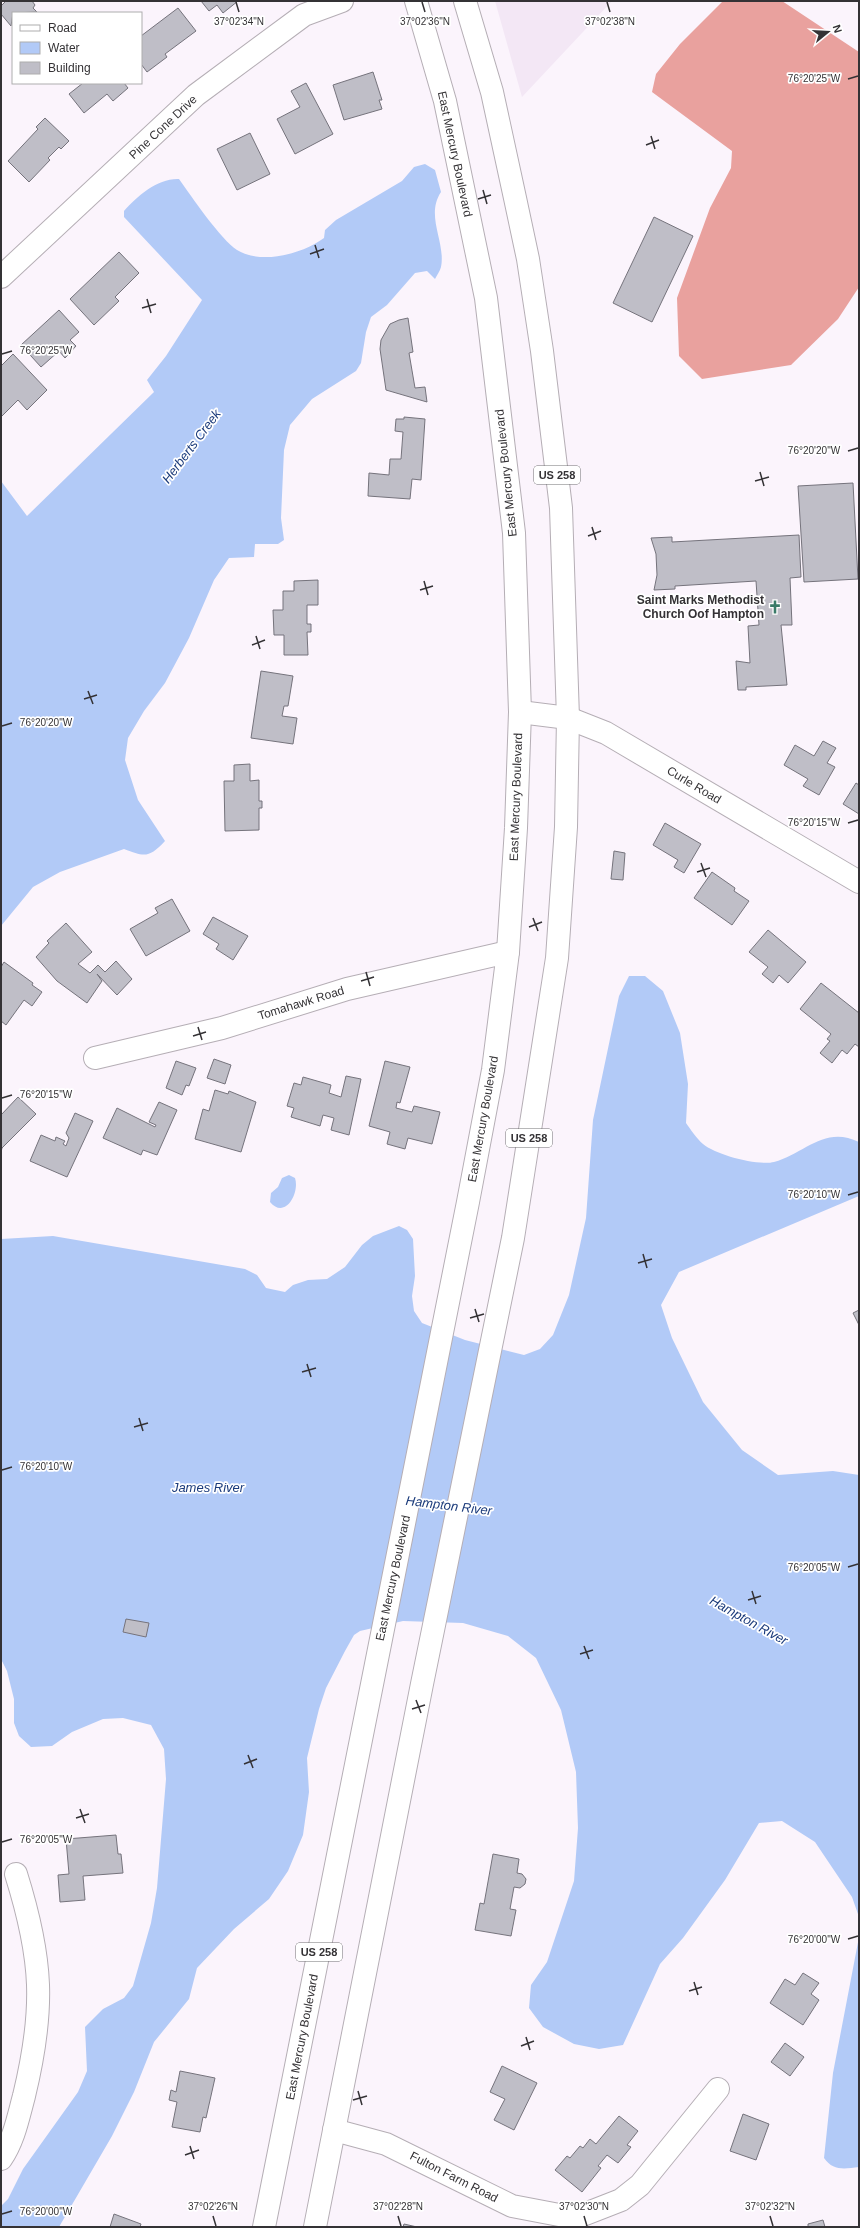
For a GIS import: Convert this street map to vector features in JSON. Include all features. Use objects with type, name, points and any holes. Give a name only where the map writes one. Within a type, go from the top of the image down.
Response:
[{"type":"main road","name":"Pine Cone Drive","points":[[1,277],[196,96],[304,15],[342,1]]},
{"type":"main road","name":"East Mercury Boulevard","points":[[264,2227],[372,1677],[448,1306],[493,1070],[508,952],[516,828],[520,712],[514,533],[486,298],[445,101],[416,1]]},
{"type":"main road","name":"US 258","points":[[315,2227],[422,1684],[498,1317],[531,1126],[557,958],[566,827],[568,718],[561,508],[542,351],[528,259],[492,92],[465,1]]},
{"type":"main road","name":"Curle Road","points":[[520,712],[568,718],[606,732],[859,882]]},
{"type":"main road","name":"Tomahawk Road","points":[[95,1058],[222,1028],[347,989],[508,952]]},
{"type":"main road","points":[[1,2159],[15,2132],[33,2057],[39,2015],[39,1983],[36,1948],[30,1921],[16,1874]]},
{"type":"main road","name":"Fulton Farm Road","points":[[334,2130],[386,2144],[512,2206],[574,2218],[621,2200],[640,2185],[718,2089]]},
{"type":"shaded area","points":[[495,1],[612,1],[522,97]]},
{"type":"shaded area","points":[[723,1],[782,1],[859,52],[859,287],[838,319],[791,365],[702,379],[679,356],[677,298],[710,208],[731,168],[732,151],[652,92],[656,74],[680,44]]},
{"type":"water","name":"Herberts Creek","points":[[425,164],[435,170],[441,192],[435,210],[435,220],[442,258],[439,272],[435,279],[427,271],[415,273],[387,305],[371,317],[366,332],[361,363],[356,371],[312,399],[290,425],[284,450],[281,518],[284,540],[278,544],[255,544],[254,557],[229,558],[214,580],[189,638],[165,683],[144,711],[128,738],[125,760],[138,800],[165,841],[160,847],[151,853],[137,854],[124,849],[60,872],[33,887],[1,926],[1,481],[27,516],[154,392],[147,380],[166,356],[202,300],[124,217],[124,211],[148,189],[163,181],[179,179],[215,228],[230,245],[237,250],[258,257],[282,256],[305,249],[315,244],[324,238],[325,230],[336,220],[402,181],[414,167]]},
{"type":"water","name":"James River","points":[[629,976],[645,976],[663,991],[680,1033],[688,1084],[686,1123],[703,1144],[717,1152],[737,1159],[767,1163],[785,1158],[825,1138],[847,1138],[859,1142],[859,1196],[679,1272],[661,1305],[672,1338],[703,1402],[742,1450],[778,1475],[833,1471],[859,1475],[859,1917],[852,1897],[815,1842],[782,1821],[759,1823],[725,1880],[683,1938],[660,1964],[623,2045],[599,2049],[574,2044],[543,2027],[529,2008],[531,1985],[547,1962],[574,1881],[578,1828],[576,1772],[561,1710],[536,1658],[508,1636],[463,1623],[403,1621],[360,1631],[354,1635],[345,1651],[326,1688],[319,1709],[307,1758],[309,1792],[303,1835],[288,1871],[269,1899],[234,1929],[197,1968],[189,1999],[154,2042],[134,2092],[112,2136],[59,2227],[1,2227],[1,2206],[8,2199],[23,2169],[78,2092],[87,2071],[85,2027],[103,2009],[124,1998],[133,1986],[151,1923],[157,1888],[166,1779],[164,1749],[151,1725],[123,1718],[103,1719],[72,1732],[52,1746],[31,1747],[19,1736],[14,1723],[14,1699],[7,1671],[1,1659],[1,1239],[53,1236],[245,1269],[257,1275],[266,1288],[285,1292],[293,1285],[308,1280],[327,1279],[345,1267],[362,1245],[373,1236],[399,1226],[407,1230],[413,1239],[415,1276],[412,1296],[414,1311],[422,1323],[465,1340],[524,1355],[540,1349],[553,1335],[569,1295],[586,1218],[593,1120],[619,996]]},
{"type":"water","points":[[289,1175],[295,1178],[296,1184],[293,1197],[286,1206],[281,1208],[276,1207],[270,1202],[271,1193],[278,1187],[282,1178]]},
{"type":"water","points":[[859,1937],[859,2167],[839,2168],[831,2165],[824,2158],[833,2073]]},
{"type":"building","points":[[6,1],[32,1],[35,5],[33,8],[37,12],[12,12],[11,26],[1,14],[1,6]]},
{"type":"building","points":[[201,1],[238,1],[223,13],[217,5],[209,11]]},
{"type":"building","points":[[178,8],[196,31],[165,54],[167,57],[147,72],[142,65],[142,35]]},
{"type":"building","points":[[373,72],[382,100],[379,100],[382,109],[344,120],[333,85]]},
{"type":"building","points":[[306,83],[333,134],[295,154],[277,119],[300,107],[291,91]]},
{"type":"building","points":[[82,84],[125,84],[128,88],[113,101],[107,94],[84,113],[69,94]]},
{"type":"building","points":[[45,118],[69,141],[61,149],[59,147],[48,158],[50,160],[29,182],[8,161],[38,129],[36,127]]},
{"type":"building","points":[[250,133],[270,174],[237,190],[217,149]]},
{"type":"building","points":[[654,217],[693,236],[652,322],[613,303]]},
{"type":"building","points":[[119,252],[139,273],[115,297],[119,301],[94,325],[70,299]]},
{"type":"building","points":[[59,310],[79,332],[70,340],[76,346],[65,358],[59,351],[41,367],[21,345]]},
{"type":"building","points":[[408,318],[413,352],[409,353],[415,388],[425,387],[427,402],[386,390],[380,349],[381,340],[390,324]]},
{"type":"building","points":[[13,354],[47,390],[27,410],[18,400],[1,417],[1,366]]},
{"type":"building","points":[[404,417],[425,419],[421,480],[412,479],[410,499],[368,496],[369,473],[389,475],[390,459],[401,459],[403,432],[395,431],[396,419],[404,419]]},
{"type":"building","points":[[853,483],[858,579],[804,582],[798,486]]},
{"type":"building","name":"Saint Marks Methodist Church Oof Hampton","points":[[799,535],[801,577],[790,578],[792,625],[781,625],[787,685],[746,687],[746,690],[738,690],[736,661],[750,663],[748,626],[759,625],[756,581],[675,586],[675,589],[654,590],[657,575],[656,554],[651,538],[672,537],[672,542]]},
{"type":"building","points":[[318,580],[318,605],[307,605],[307,624],[311,624],[311,632],[307,632],[308,655],[284,655],[284,635],[274,635],[273,610],[283,610],[283,591],[294,591],[294,581]]},
{"type":"building","points":[[261,671],[293,676],[288,706],[284,706],[282,716],[297,718],[293,744],[251,738]]},
{"type":"building","points":[[823,741],[836,748],[827,763],[835,767],[819,795],[803,786],[808,779],[784,765],[795,745],[814,756]]},
{"type":"building","points":[[250,764],[250,781],[259,780],[259,801],[262,801],[262,808],[259,808],[259,830],[225,831],[224,781],[234,781],[234,765]]},
{"type":"building","points":[[856,783],[859,785],[859,814],[843,804]]},
{"type":"building","points":[[665,823],[701,844],[684,873],[674,867],[678,860],[653,845]]},
{"type":"building","points":[[614,851],[625,853],[623,880],[611,879]]},
{"type":"building","points":[[712,872],[735,888],[734,891],[749,901],[732,925],[694,898]]},
{"type":"building","points":[[172,899],[190,931],[146,956],[130,929],[158,913],[155,908]]},
{"type":"building","points":[[213,917],[248,936],[233,960],[216,949],[219,944],[203,934]]},
{"type":"building","points":[[66,923],[92,952],[78,964],[90,973],[98,965],[105,972],[116,961],[132,979],[117,995],[97,974],[102,981],[87,1003],[57,981],[36,957],[49,943],[47,941]]},
{"type":"building","points":[[768,930],[806,962],[788,983],[779,975],[773,983],[762,974],[768,967],[749,952]]},
{"type":"building","points":[[4,962],[33,983],[32,985],[42,992],[32,1006],[24,1000],[6,1025],[1,1021],[1,967]]},
{"type":"building","points":[[821,983],[859,1013],[859,1047],[855,1044],[847,1054],[842,1050],[832,1063],[820,1053],[830,1041],[827,1039],[831,1034],[800,1009]]},
{"type":"building","points":[[214,1059],[231,1065],[225,1084],[207,1078]]},
{"type":"building","points":[[176,1061],[196,1068],[189,1086],[186,1085],[182,1095],[166,1088]]},
{"type":"building","points":[[385,1061],[410,1067],[400,1103],[397,1102],[396,1108],[412,1112],[414,1106],[440,1112],[432,1144],[408,1138],[405,1149],[387,1144],[390,1132],[369,1126]]},
{"type":"building","points":[[346,1076],[361,1079],[349,1135],[331,1130],[334,1118],[323,1115],[320,1126],[291,1117],[294,1108],[287,1106],[294,1083],[301,1085],[303,1077],[331,1085],[329,1093],[341,1097]]},
{"type":"building","points":[[215,1090],[228,1094],[229,1091],[256,1102],[241,1152],[195,1139],[203,1109],[209,1111]]},
{"type":"building","points":[[18,1097],[36,1114],[2,1148],[1,1152],[1,1115]]},
{"type":"building","points":[[159,1102],[177,1110],[157,1155],[143,1150],[141,1155],[103,1138],[117,1108],[155,1127],[156,1125],[149,1122]]},
{"type":"building","points":[[75,1113],[93,1121],[67,1177],[30,1161],[41,1135],[55,1141],[56,1137],[65,1141],[63,1144],[66,1146],[69,1138],[66,1133]]},
{"type":"building","points":[[859,1310],[859,1325],[853,1313]]},
{"type":"building","points":[[126,1619],[149,1623],[146,1637],[123,1632]]},
{"type":"building","points":[[116,1835],[118,1854],[121,1854],[123,1873],[83,1876],[85,1900],[60,1902],[58,1875],[69,1874],[66,1839]]},
{"type":"building","points":[[493,1854],[519,1859],[517,1873],[522,1874],[526,1879],[525,1884],[520,1888],[514,1887],[510,1909],[516,1910],[511,1936],[475,1930],[480,1903],[484,1904]]},
{"type":"building","points":[[803,1973],[819,1983],[811,1994],[819,2000],[803,2025],[770,2003],[785,1979],[795,1985]]},
{"type":"building","points":[[785,2043],[804,2057],[790,2076],[771,2062]]},
{"type":"building","points":[[502,2066],[537,2083],[514,2130],[494,2120],[505,2099],[490,2092]]},
{"type":"building","points":[[180,2071],[215,2078],[206,2118],[203,2117],[200,2132],[172,2127],[177,2102],[169,2100],[171,2090],[176,2092]]},
{"type":"building","points":[[743,2114],[769,2124],[756,2160],[730,2151]]},
{"type":"building","points":[[619,2116],[638,2131],[627,2145],[631,2147],[618,2163],[607,2155],[598,2166],[601,2168],[582,2192],[555,2170],[567,2156],[570,2158],[580,2146],[583,2148],[590,2139],[596,2144]]},
{"type":"building","points":[[114,2214],[141,2224],[140,2227],[110,2227]]},
{"type":"building","points":[[823,2220],[825,2227],[808,2227],[808,2224]]},
{"type":"building","points":[[404,2224],[417,2227],[403,2227]]},
{"type":"place","name":"Saint Marks Methodist Church Oof Hampton","points":[[775,607]]},
{"type":"water label","name":"Hampton River","points":[[449,1505]]},
{"type":"water label","name":"Hampton River","points":[[749,1620]]}]
